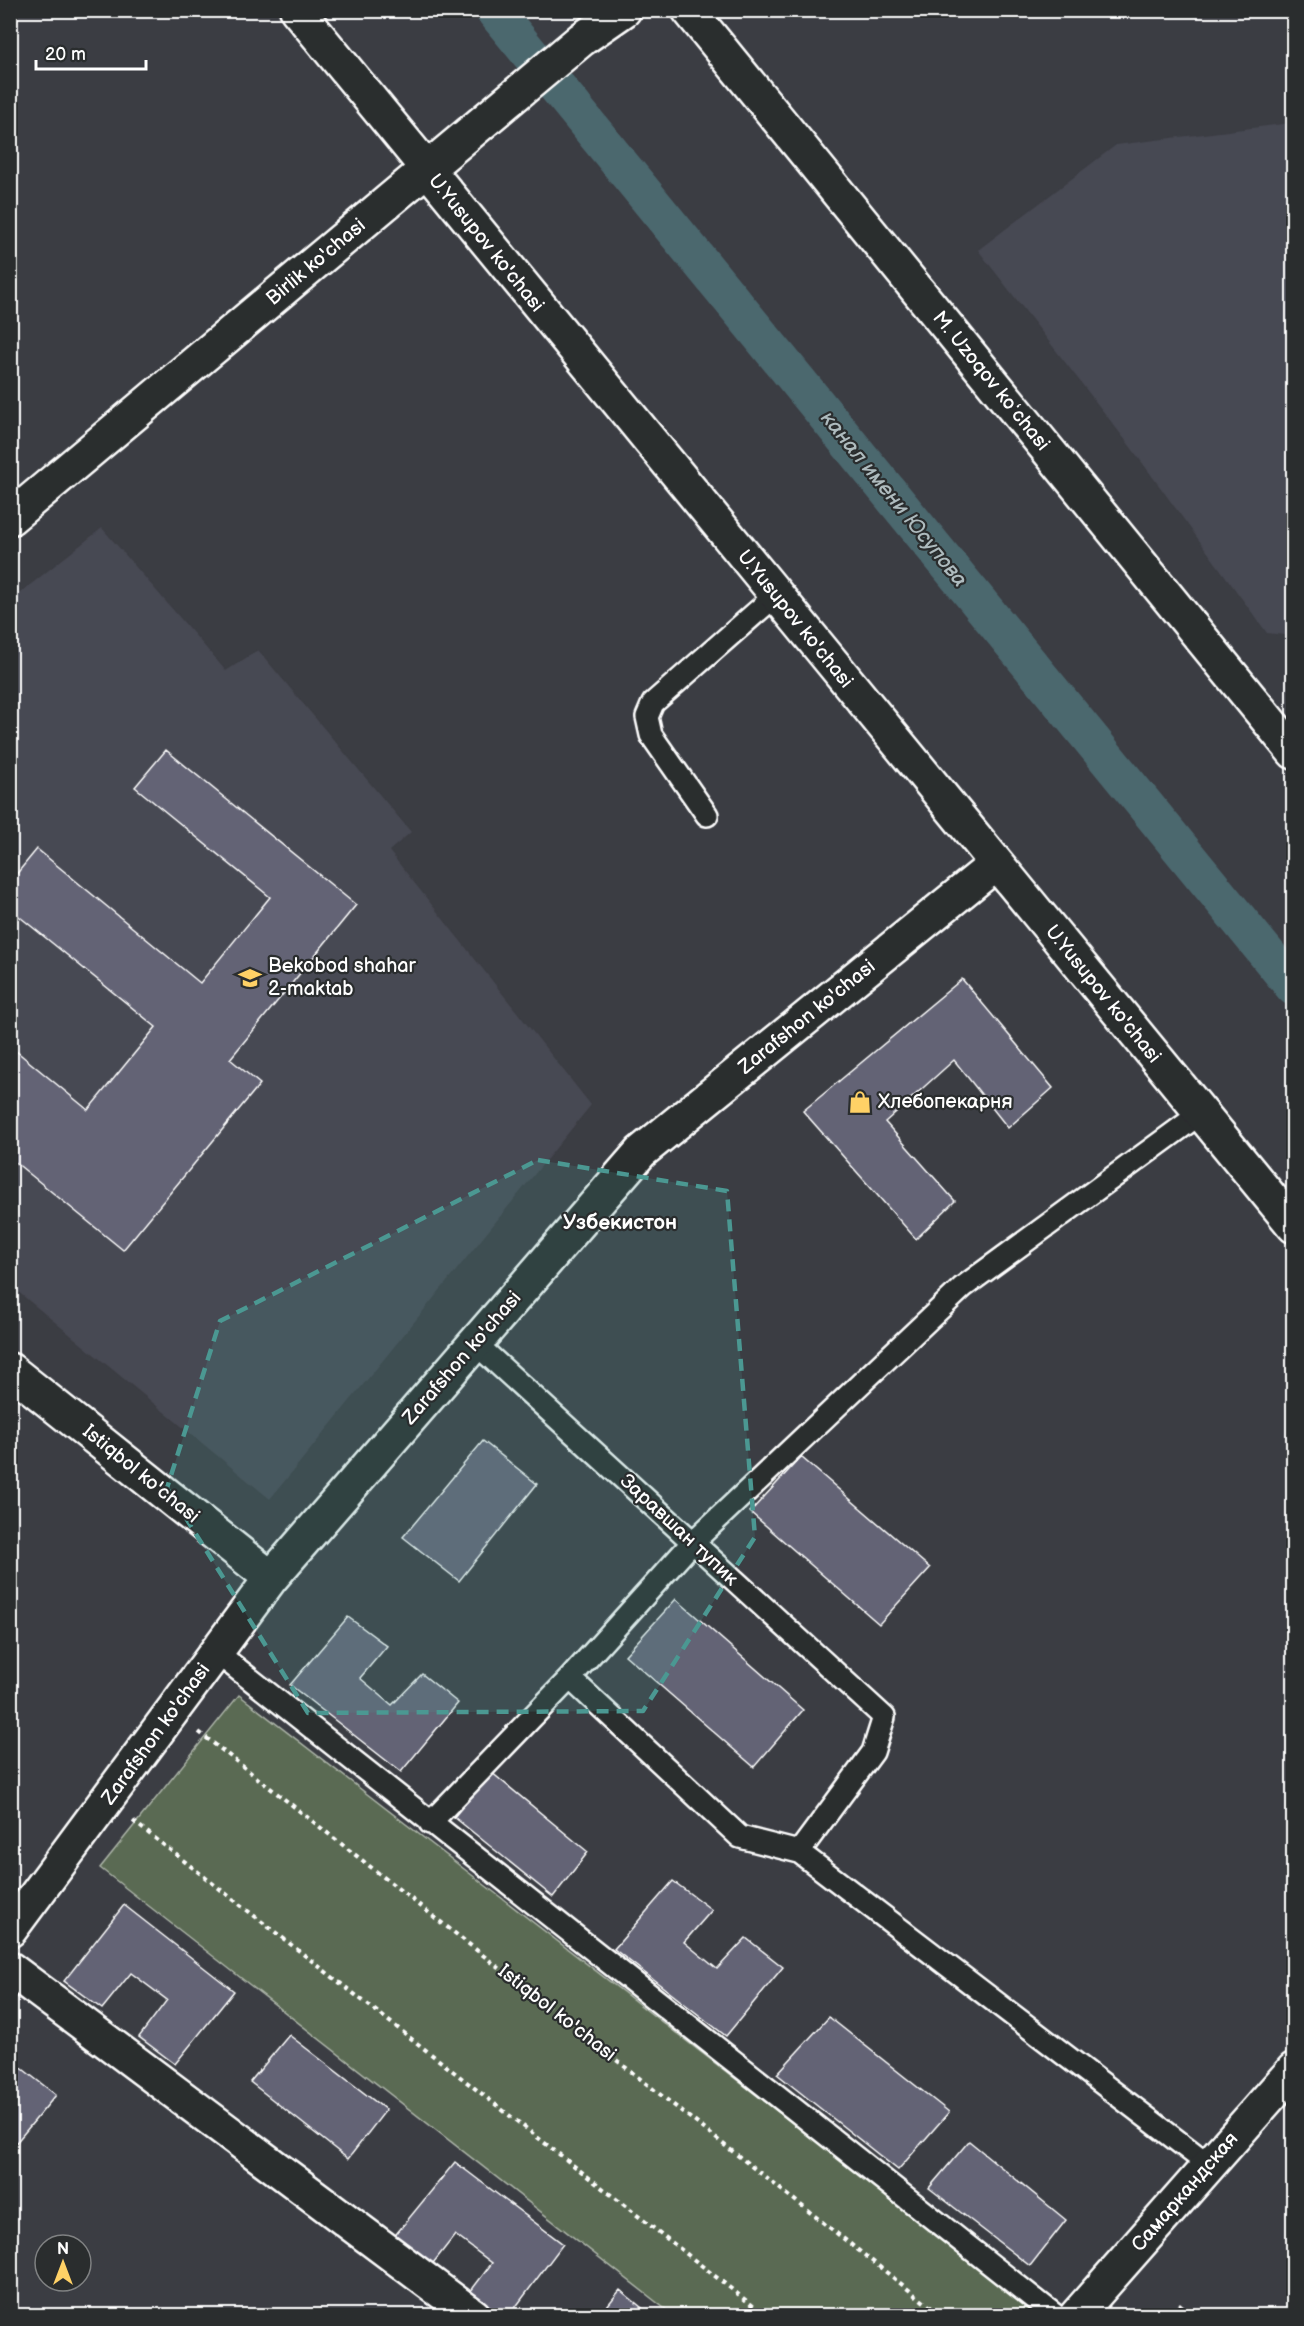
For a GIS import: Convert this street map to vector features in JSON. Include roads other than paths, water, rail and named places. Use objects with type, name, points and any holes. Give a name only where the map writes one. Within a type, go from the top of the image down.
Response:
[{"type":"street","name":"U.Yusupov ko'chasi","points":[[297,10],[1293,1226]]},
{"type":"street","name":"Birlik ko'chasi","points":[[10,518],[513,96],[582,39],[624,10]]},
{"type":"street","name":"M. Uzoqov koʻchasi","points":[[689,10],[1293,752]]},
{"type":"street","name":"Zarafshon ko'chasi","points":[[16,1912],[107,1800],[271,1578],[641,1152],[996,864]]},
{"type":"street","name":"Istiqbol ko'chasi","points":[[10,1370],[271,1578]]},
{"type":"street","points":[[10,1969],[474,2316]]},
{"type":"street","name":"Самаркандская","points":[[1076,2316],[1293,2069]]},
{"type":"lane","points":[[707,815],[651,735],[647,717],[653,703],[776,595]]},
{"type":"lane","points":[[430,1823],[570,1678],[692,1543],[963,1287],[1201,1113]]},
{"type":"lane","name":"Заравшан тупик","points":[[475,1343],[884,1717],[873,1752],[799,1852]]},
{"type":"lane","points":[[216,1652],[1056,2316]]},
{"type":"lane","points":[[570,1678],[740,1837],[799,1852],[1209,2165]]},
{"type":"waterway","name":"канал имени Юсупова","points":[[494,10],[1294,987]]},
{"type":"place","name":"Bekobod shahar 2-maktab","points":[[250,978]]},
{"type":"place","name":"Хлебопекарня","points":[[860,1102]]},
{"type":"district","name":"Узбекистон","points":[[620,1222]]}]
